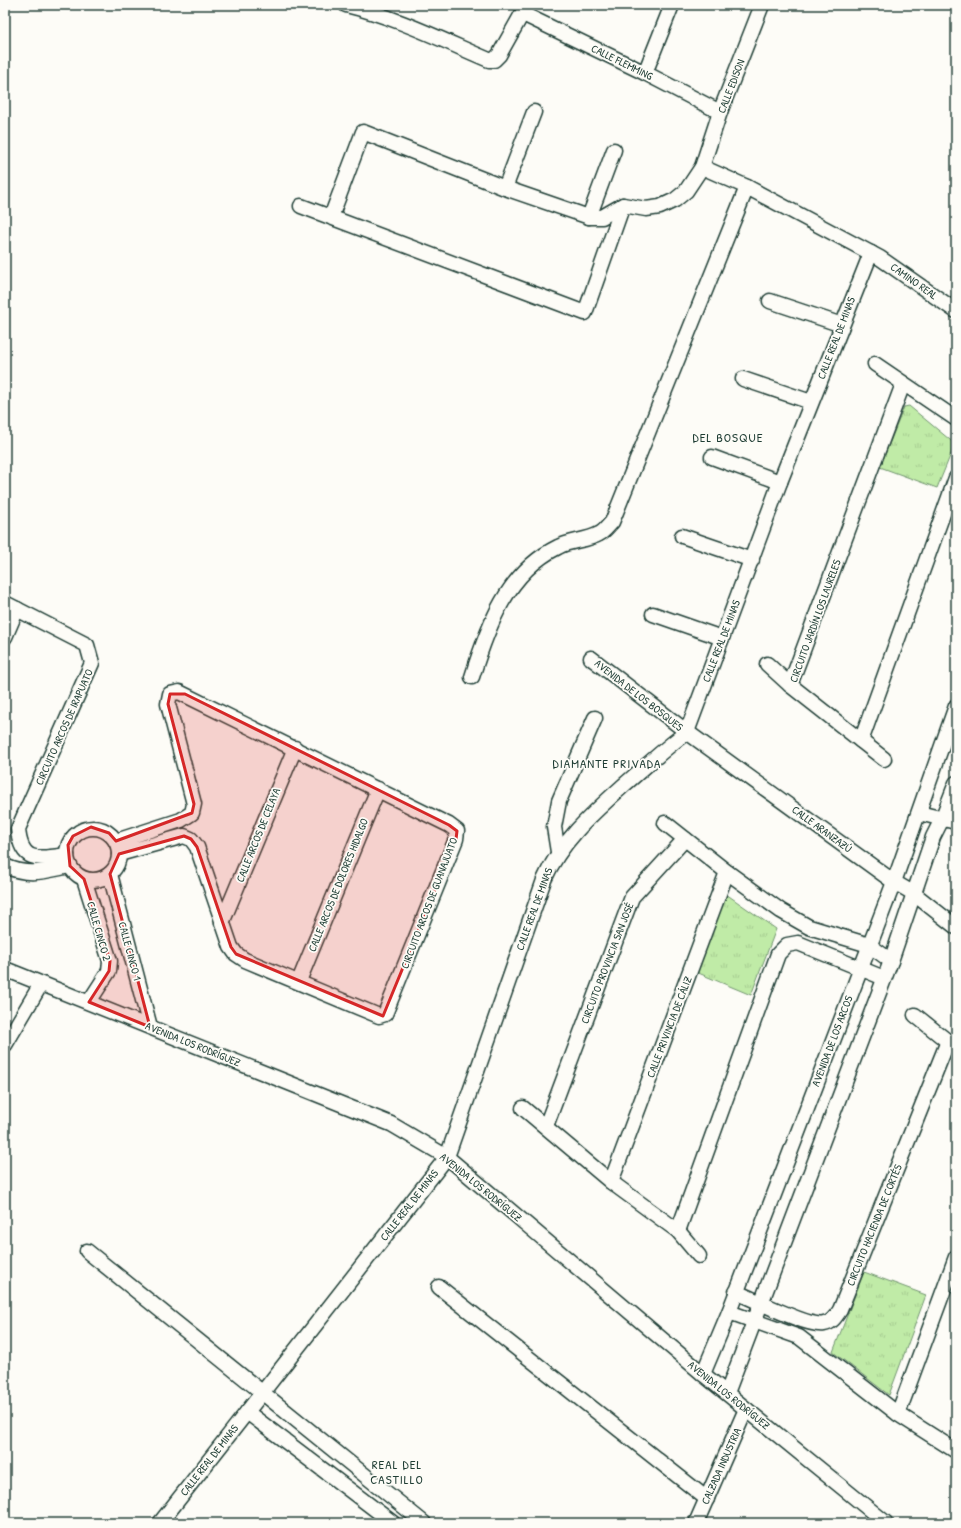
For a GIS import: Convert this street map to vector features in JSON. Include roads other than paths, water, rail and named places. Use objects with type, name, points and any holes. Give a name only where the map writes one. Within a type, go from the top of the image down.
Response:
[{"type":"street","points":[[346,5],[375,12],[489,60],[494,60],[500,56],[525,9]]},
{"type":"street","points":[[644,73],[672,5]]},
{"type":"street","name":"CALLE EDISON","points":[[623,205],[646,209],[660,206],[675,200],[686,191],[702,167],[720,112],[762,5]]},
{"type":"street","name":"CALLE FLEMMING","points":[[525,9],[720,112]]},
{"type":"street","points":[[505,188],[534,112]]},
{"type":"street","points":[[332,217],[363,132],[505,188],[589,217],[602,217],[623,205]]},
{"type":"street","points":[[589,217],[614,150]]},
{"type":"street","name":"CAMINO REAL","points":[[702,167],[747,187],[871,253],[956,311]]},
{"type":"street","points":[[472,677],[484,638],[495,612],[516,579],[539,557],[560,546],[600,534],[612,522],[747,187]]},
{"type":"street","points":[[301,206],[584,313],[623,205]]},
{"type":"street","name":"CALLE REAL DE MINAS","points":[[160,1523],[447,1157],[544,880],[558,852],[597,809],[660,752],[687,732],[780,482],[871,253]]},
{"type":"street","points":[[770,301],[842,325]]},
{"type":"street","points":[[875,364],[956,419]]},
{"type":"street","points":[[743,379],[811,402]]},
{"type":"street","name":"CIRCUITO JARDÍN LOS LAURELES","points":[[884,759],[790,685],[903,384]]},
{"type":"street","points":[[712,457],[780,482]]},
{"type":"street","points":[[861,741],[956,478]]},
{"type":"street","points":[[682,536],[752,560]]},
{"type":"street","points":[[5,637],[11,606]]},
{"type":"street","name":"CIRCUITO ARCOS DE IRAPUATO","points":[[11,606],[87,645],[92,663],[18,829],[19,844],[27,855],[40,859],[68,860]]},
{"type":"street","points":[[653,614],[722,638]]},
{"type":"street","name":"AVENIDA DE LOS BOSQUES","points":[[591,658],[687,732]]},
{"type":"street","points":[[767,664],[790,685]]},
{"type":"street","name":"CIRCUITO ARCOS DE GUANAJUATO","points":[[179,692],[378,789],[449,825],[457,831],[456,839],[388,1007],[385,1014],[379,1016],[299,981],[245,960],[236,954],[230,947],[197,847],[191,839],[184,836],[117,847],[181,820],[192,813],[194,804],[168,704],[170,694],[179,692]]},
{"type":"street","name":"AVENIDA DE LOS ARCOS","points":[[703,1374],[729,1312],[894,882],[956,706]]},
{"type":"street","points":[[558,852],[554,827],[559,801],[595,718]]},
{"type":"street","name":"CALLE ARANZAZÚ","points":[[687,732],[894,882],[913,893],[956,927]]},
{"type":"street","name":"CALLE ARCOS DE CELAYA","points":[[222,923],[295,748]]},
{"type":"street","points":[[727,1393],[891,961],[933,837],[953,800],[956,783]]},
{"type":"street","name":"CALLE ARCOS DE DOLORES HIDALGO","points":[[299,981],[378,789]]},
{"type":"street","points":[[926,790],[953,800]]},
{"type":"street","points":[[919,813],[956,822]]},
{"type":"street","points":[[665,823],[727,872],[781,911],[809,927],[869,945],[891,961]]},
{"type":"street","points":[[91,827],[109,833],[117,847],[115,868],[110,874],[102,879],[84,879],[76,874],[68,860],[68,845],[73,836],[81,830],[91,827]]},
{"type":"street","name":"CIRCUITO PROVINCIA SAN JOSÉ","points":[[546,1126],[632,897],[685,839]]},
{"type":"street","points":[[5,866],[18,872],[33,874],[68,860]]},
{"type":"street","name":"CALLE PRIVINCIA DE CÁLIZ","points":[[611,1182],[727,872]]},
{"type":"street","name":"CALLE CINCO 1","points":[[110,874],[150,1027]]},
{"type":"street","name":"CALLE CINCO 2","points":[[84,879],[110,961],[109,972],[89,1002]]},
{"type":"street","points":[[678,1231],[778,954],[787,945],[798,943],[884,978]]},
{"type":"street","name":"AVENIDA LOS RODRÍGUEZ","points":[[5,969],[391,1124],[447,1157],[703,1374],[886,1523]]},
{"type":"street","points":[[6,1042],[41,984]]},
{"type":"street","points":[[915,1015],[952,1044]]},
{"type":"street","name":"CIRCUITO HACIENDA DE CORTÉS","points":[[736,1292],[809,1323],[825,1324],[834,1318],[840,1310],[952,1044]]},
{"type":"street","points":[[523,1108],[611,1182],[678,1231],[698,1256]]},
{"type":"street","points":[[87,1251],[424,1523]]},
{"type":"street","points":[[898,1414],[956,1257]]},
{"type":"street","points":[[439,1288],[707,1499]]},
{"type":"street","points":[[729,1312],[799,1337],[898,1414],[956,1451]]},
{"type":"street","name":"CALZADA INDUSTRIA","points":[[696,1523],[746,1409]]},
{"type":"street","points":[[247,1412],[319,1465],[393,1523]]},
{"type":"district","name":"DEL BOSQUE","points":[[728,437]]},
{"type":"district","name":"DIAMANTE PRIVADA","points":[[607,763]]},
{"type":"district","name":"REAL DEL CASTILLO","points":[[397,1472]]}]
